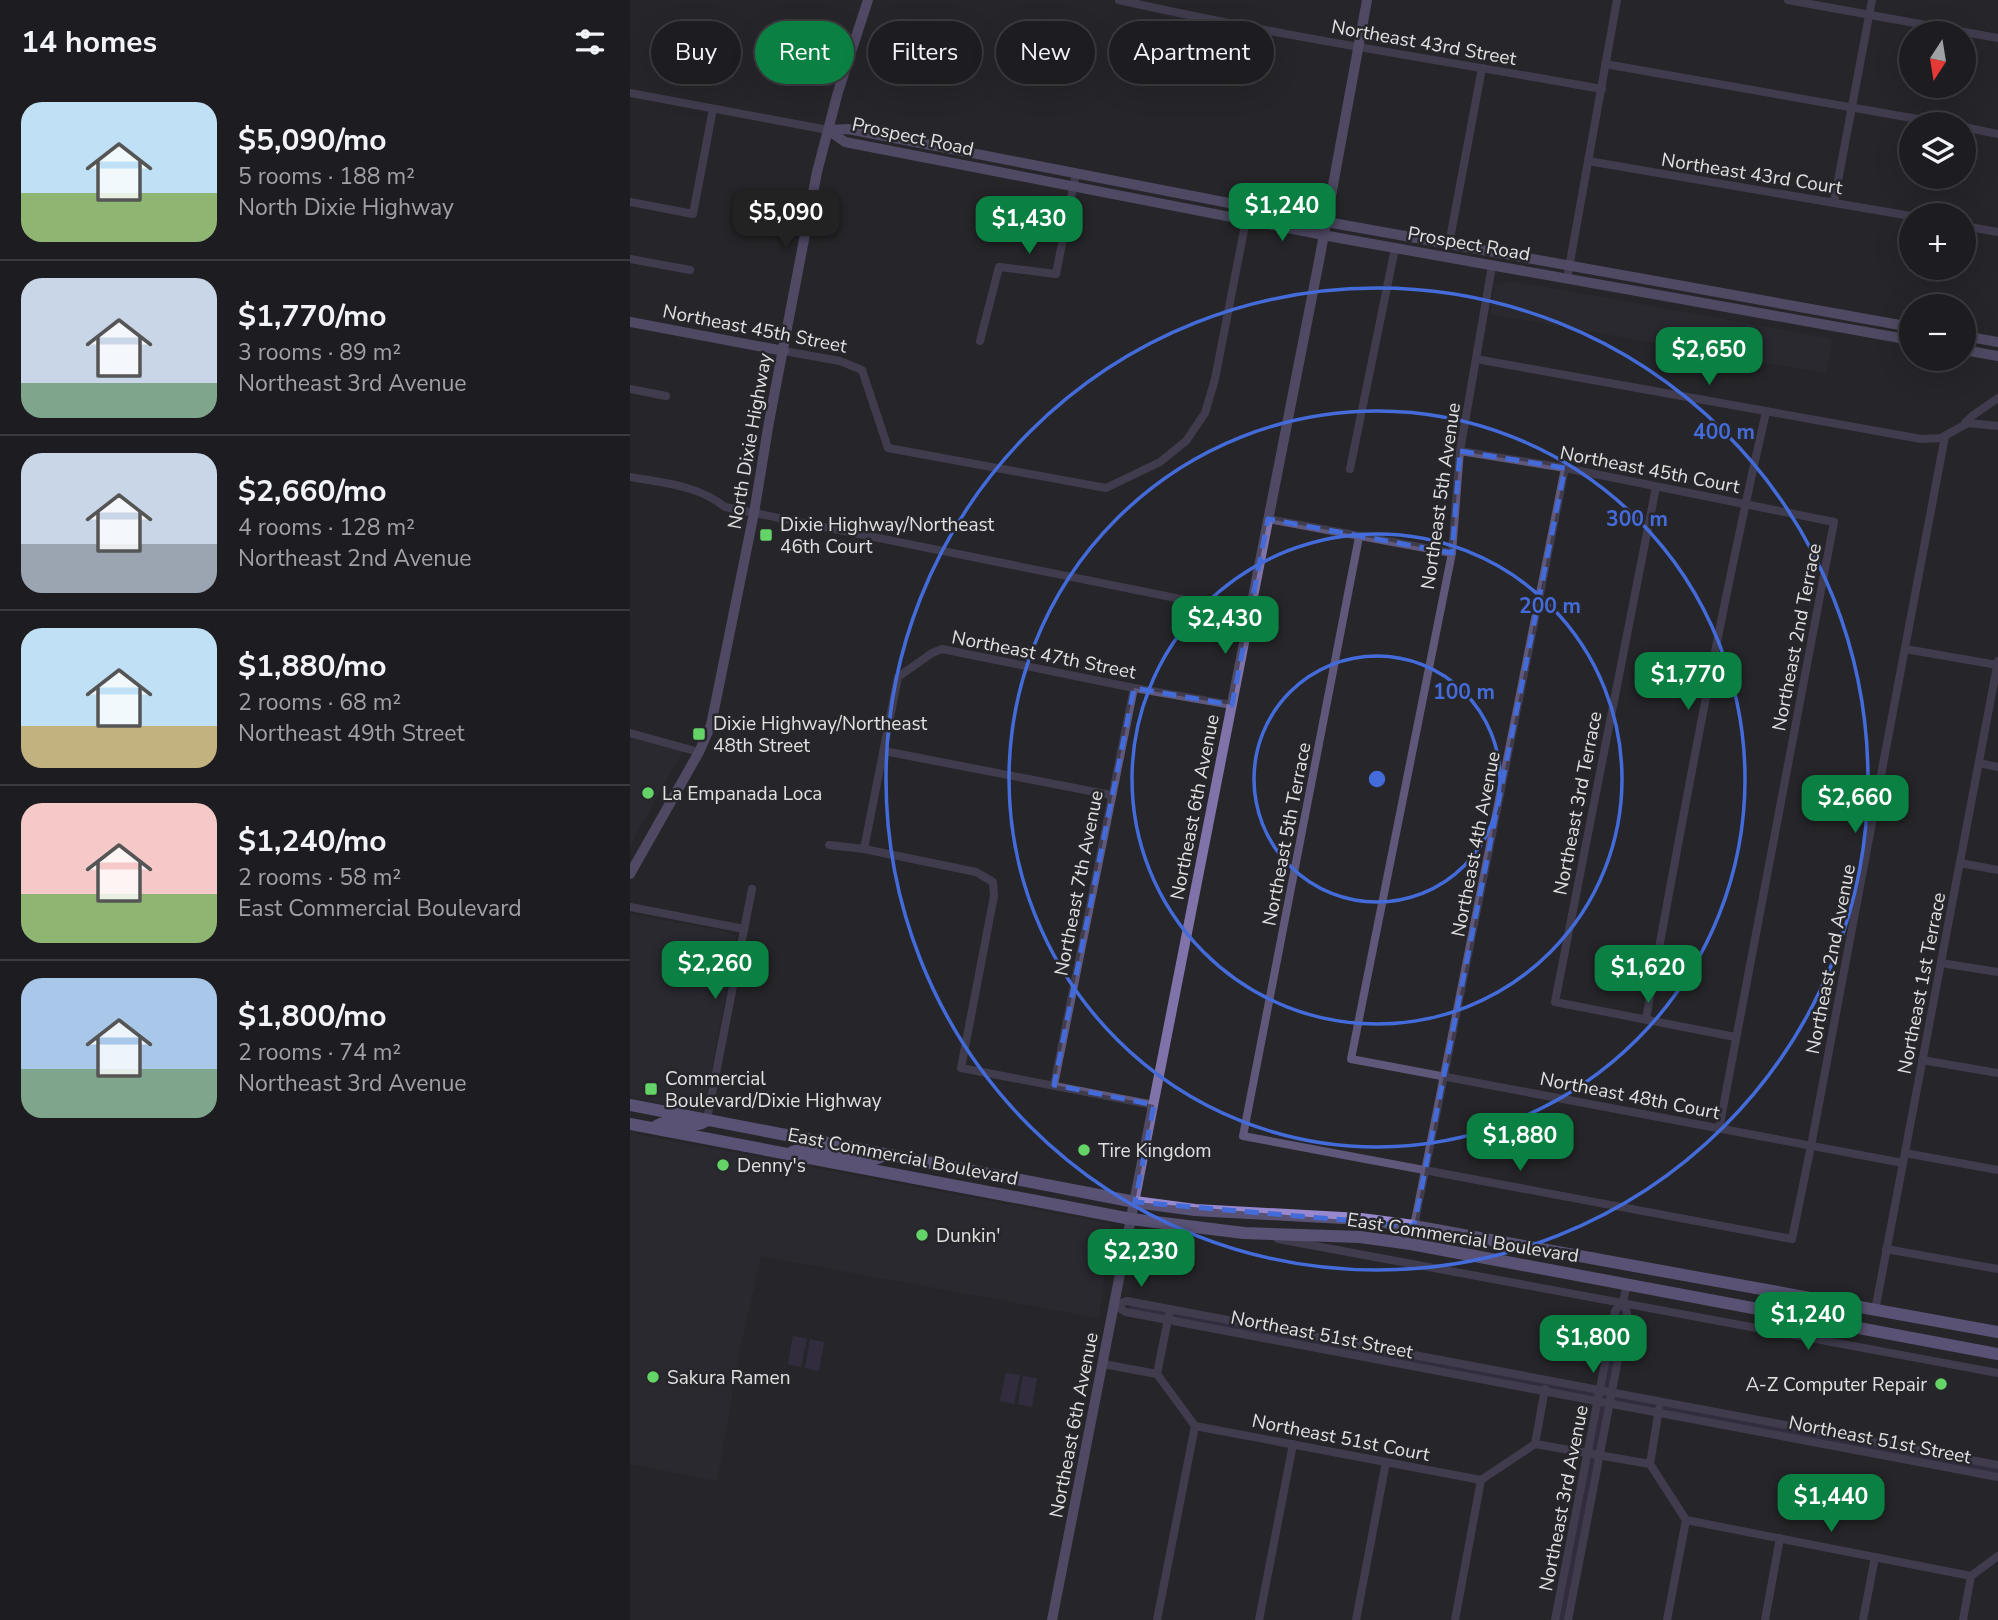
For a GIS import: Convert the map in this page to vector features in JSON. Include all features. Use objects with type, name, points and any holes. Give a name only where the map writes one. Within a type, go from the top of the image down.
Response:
[{"type":"main road","name":"Northeast 6th Avenue","points":[[1052,1620],[1327,222],[1367,0]]},
{"type":"main road","name":"North Dixie Highway","points":[[630,874],[699,752],[711,725],[754,513],[807,222],[828,130],[865,1]]},
{"type":"main road","name":"Prospect Road","points":[[828,130],[853,130],[1327,222],[1899,325]]},
{"type":"main road","name":"Prospect Road","points":[[828,130],[845,142],[1073,187],[1492,266],[1899,338]]},
{"type":"main road","points":[[1811,322],[1813,309]]},
{"type":"main road","name":"Northeast 45th Street","points":[[630,321],[784,351]]},
{"type":"main road","points":[[1976,338],[1998,342]]},
{"type":"main road","points":[[1976,351],[1998,356]]},
{"type":"main road","name":"East Commercial Boulevard","points":[[630,1105],[1135,1202],[1195,1210],[1361,1219],[1414,1226],[1998,1332]]},
{"type":"main road","points":[[654,1128],[665,1122],[702,1124],[707,1119]]},
{"type":"main road","name":"East Commercial Boulevard","points":[[630,1124],[1131,1219],[1244,1233],[1360,1237],[1421,1246],[1998,1354]]},
{"type":"main road","points":[[699,1137],[704,1133],[720,1130],[766,1137],[775,1136],[777,1133]]},
{"type":"main road","points":[[788,1154],[807,1148],[874,1160],[884,1154]]},
{"type":"main road","points":[[882,1172],[891,1166],[905,1164],[966,1175],[984,1173]]},
{"type":"main road","points":[[1331,1236],[1333,1231],[1341,1228],[1399,1233],[1414,1226]]},
{"type":"main road","points":[[1421,1246],[1425,1239],[1432,1237],[1490,1247],[1504,1242]]},
{"type":"main road","points":[[1533,1266],[1546,1261],[1608,1272],[1619,1270],[1625,1265]]},
{"type":"main road","points":[[1627,1284],[1643,1277],[1713,1289],[1725,1284]]},
{"type":"main road","points":[[1791,1315],[1802,1309],[1860,1318],[1875,1311]]},
{"type":"main road","points":[[1872,1330],[1891,1323],[1931,1329],[1943,1323]]},
{"type":"street","name":"Northeast 43rd Street","points":[[1119,0],[1358,48],[1602,89]]},
{"type":"street","points":[[1567,279],[1617,0]]},
{"type":"street","points":[[1788,0],[1998,38]]},
{"type":"street","points":[[1834,202],[1872,0]]},
{"type":"street","points":[[1605,64],[1899,115]]},
{"type":"street","points":[[1449,244],[1482,68]]},
{"type":"street","points":[[630,93],[828,130]]},
{"type":"street","points":[[630,202],[693,214],[713,109]]},
{"type":"street","points":[[1976,129],[1998,134]]},
{"type":"street","name":"Northeast 43rd Court","points":[[1588,161],[1899,214]]},
{"type":"street","points":[[980,341],[999,267],[1056,274],[1076,173]]},
{"type":"street","name":"Northeast 45th Street","points":[[784,351],[841,361],[862,370],[888,448],[1106,488],[1160,462],[1186,440],[1205,414],[1215,379],[1246,220]]},
{"type":"street","points":[[1976,228],[1998,232]]},
{"type":"street","points":[[1350,469],[1395,248]]},
{"type":"street","points":[[630,259],[690,271]]},
{"type":"street","name":"Northeast 5th Avenue","points":[[1351,1059],[1452,553],[1460,450],[1492,266]]},
{"type":"street","points":[[1476,359],[1932,440],[1945,436],[1998,398]]},
{"type":"street","points":[[630,389],[667,396]]},
{"type":"street","points":[[1735,1037],[1646,1019],[1744,503],[1766,412]]},
{"type":"street","points":[[1965,423],[1998,426]]},
{"type":"street","name":"Northeast 2nd Avenue","points":[[1426,1169],[1792,1239],[1945,436]]},
{"type":"street","name":"Northeast 45th Court","points":[[1460,450],[1565,468],[1834,522]]},
{"type":"street","name":"Northeast 4th Avenue","points":[[1414,1226],[1565,468]]},
{"type":"street","points":[[630,477],[693,489],[713,497],[725,507],[1250,613]]},
{"type":"street","name":"Northeast 3rd Terrace","points":[[1646,1019],[1555,1002],[1656,487]]},
{"type":"street","points":[[1268,519],[1452,553]]},
{"type":"street","name":"Northeast 2nd Terrace","points":[[1719,1129],[1834,522]]},
{"type":"street","name":"Northeast 5th Terrace","points":[[1359,537],[1243,1136],[1426,1169]]},
{"type":"street","name":"Northeast 47th Street","points":[[884,751],[898,677],[932,653],[943,649],[1133,688],[1232,705]]},
{"type":"street","points":[[1905,649],[1998,664]]},
{"type":"street","name":"Northeast 1st Terrace","points":[[1875,1311],[1998,664]]},
{"type":"street","name":"Northeast 7th Avenue","points":[[1055,1085],[1133,688]]},
{"type":"street","points":[[630,733],[699,752]]},
{"type":"street","points":[[864,849],[884,751],[1111,795]]},
{"type":"street","points":[[1979,763],[1998,767]]},
{"type":"street","points":[[829,845],[864,849],[976,872],[993,882],[993,896],[961,1068],[1154,1105]]},
{"type":"street","points":[[1960,863],[1998,870]]},
{"type":"street","points":[[707,1119],[752,889]]},
{"type":"street","points":[[630,907],[744,929]]},
{"type":"street","points":[[1941,963],[1998,972]]},
{"type":"street","name":"Northeast 48th Court","points":[[1351,1059],[1903,1163]]},
{"type":"street","points":[[1922,1060],[1998,1073]]},
{"type":"street","points":[[1905,1153],[1998,1170]]},
{"type":"street","points":[[1244,1233],[1998,1373]]},
{"type":"street","points":[[1415,1264],[1421,1246]]},
{"type":"street","points":[[1886,1249],[1998,1269]]},
{"type":"street","name":"Northeast 3rd Avenue","points":[[1555,1620],[1615,1311],[1623,1303],[1627,1284]]},
{"type":"street","name":"Northeast 51st Street","points":[[1114,1305],[1127,1301],[1998,1465]]},
{"type":"street","name":"Northeast 3rd Avenue","points":[[1568,1620],[1627,1313],[1623,1303]]},
{"type":"street","name":"Northeast 51st Street","points":[[1114,1305],[1126,1312],[1998,1477]]},
{"type":"street","points":[[1157,1374],[1170,1309]]},
{"type":"street","points":[[1868,1349],[1872,1330]]},
{"type":"street","points":[[1389,1363],[1392,1350]]},
{"type":"street","points":[[1103,1364],[1157,1374],[1195,1426],[1157,1620]]},
{"type":"street","points":[[1535,1444],[1546,1381]]},
{"type":"street","points":[[1661,1402],[1650,1464],[1686,1520],[1667,1620]]},
{"type":"street","name":"Northeast 51st Court","points":[[1195,1426],[1481,1480]]},
{"type":"street","points":[[1842,1448],[1844,1434]]},
{"type":"street","points":[[1259,1620],[1293,1444]]},
{"type":"street","points":[[1455,1620],[1481,1480],[1535,1444],[1650,1464]]},
{"type":"street","points":[[1356,1620],[1386,1462]]},
{"type":"street","points":[[1686,1520],[1971,1576]]},
{"type":"street","points":[[1765,1620],[1780,1538]]},
{"type":"street","points":[[1963,1620],[1971,1576],[1998,1556]]},
{"type":"street","points":[[1863,1620],[1875,1557]]},
{"type":"highlighted area","points":[[1460,451],[1565,468],[1414,1226],[1135,1202],[1154,1105],[1054,1085],[1134,688],[1232,705],[1268,519],[1452,553]]},
{"type":"shaded area","points":[[1511,281],[1832,339],[1826,373],[1491,314],[1495,286]]},
{"type":"shaded area","points":[[630,738],[684,749],[630,845]]},
{"type":"shaded area","points":[[630,914],[723,931],[736,936],[704,1112],[630,1097]]},
{"type":"shaded area","points":[[630,1133],[1111,1224],[1099,1318],[761,1256],[740,1349],[717,1481],[630,1464]]},
{"type":"shaded area","points":[[1131,1304],[1601,1392],[1616,1313],[1624,1314],[1609,1393],[1998,1468],[1998,1474],[1607,1402],[1565,1620],[1557,1620],[1599,1400],[1129,1310]]},
{"type":"shaded area","points":[[793,1336],[807,1339],[801,1367],[788,1364]]},
{"type":"shaded area","points":[[810,1339],[824,1342],[819,1371],[805,1368]]},
{"type":"shaded area","points":[[1006,1373],[1020,1375],[1014,1404],[1000,1401]]},
{"type":"shaded area","points":[[1023,1376],[1037,1378],[1032,1407],[1018,1404]]},
{"type":"place","name":"Dixie Highway/Northeast 46th Court","points":[[766,535]]},
{"type":"place","name":"Dixie Highway/Northeast 48th Street","points":[[699,734]]},
{"type":"place","name":"La Empanada Loca","points":[[648,793]]},
{"type":"place","name":"Commercial Boulevard/Dixie Highway","points":[[651,1089]]},
{"type":"place","name":"Tire Kingdom","points":[[1084,1150]]},
{"type":"place","name":"Denny's","points":[[723,1165]]},
{"type":"place","name":"Dunkin'","points":[[922,1235]]},
{"type":"place","name":"Sakura Ramen","points":[[653,1377]]},
{"type":"place","name":"A-Z Computer Repair","points":[[1941,1384]]}]
